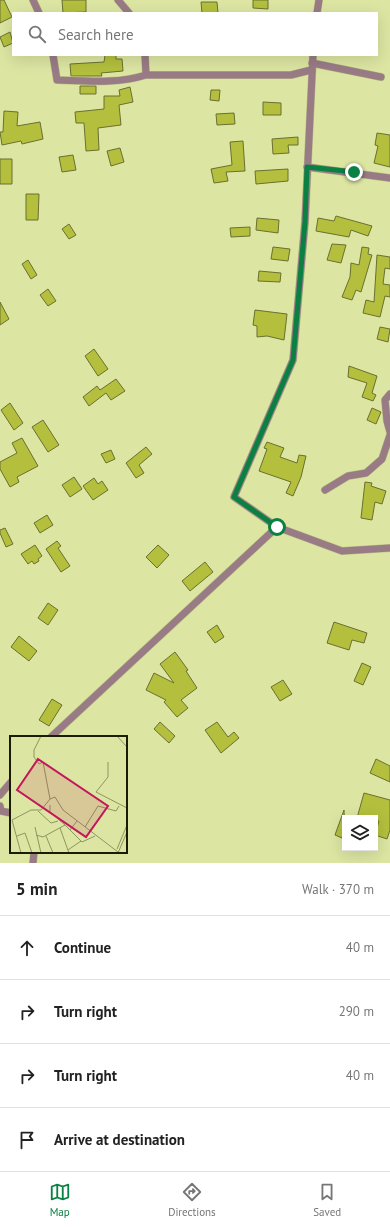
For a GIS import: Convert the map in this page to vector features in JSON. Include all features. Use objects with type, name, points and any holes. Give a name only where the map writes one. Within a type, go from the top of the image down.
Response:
[{"type":"street","points":[[34,0],[39,12]]},
{"type":"street","points":[[118,0],[128,12]]},
{"type":"street","points":[[317,12],[319,0]]},
{"type":"street","points":[[53,56],[57,80],[112,82],[130,80],[146,75],[291,75],[311,70]]},
{"type":"street","points":[[145,56],[146,75]]},
{"type":"street","points":[[381,77],[312,59],[305,222],[293,360],[234,497],[277,527],[342,551],[390,548]]},
{"type":"street","points":[[307,167],[390,178]]},
{"type":"street","points":[[390,394],[385,400],[387,421],[390,432]]},
{"type":"street","points":[[325,490],[348,476],[366,473],[382,459],[390,435]]},
{"type":"street","points":[[52,736],[277,527]]},
{"type":"street","points":[[0,795],[10,783]]},
{"type":"street","points":[[0,806],[1,811],[10,814]]},
{"type":"street","points":[[33,863],[34,853]]},
{"type":"building","points":[[0,0],[4,0],[12,17],[0,23]]},
{"type":"building","points":[[62,0],[86,0],[86,12],[63,12]]},
{"type":"building","points":[[253,0],[268,0],[268,9],[253,8]]},
{"type":"building","points":[[201,2],[217,2],[218,12],[202,12]]},
{"type":"building","points":[[10,32],[12,43],[4,47],[0,37]]},
{"type":"building","points":[[105,56],[116,56],[116,59],[122,59],[123,71],[101,73],[102,76],[71,76],[70,64],[104,62]]},
{"type":"building","points":[[80,86],[96,86],[96,94],[80,94]]},
{"type":"building","points":[[130,87],[133,102],[119,105],[121,125],[98,128],[99,150],[86,151],[84,123],[76,123],[75,112],[104,109],[104,96],[120,96],[119,90]]},
{"type":"building","points":[[211,90],[220,90],[219,101],[210,100]]},
{"type":"building","points":[[263,102],[281,103],[281,115],[263,115]]},
{"type":"building","points":[[4,111],[18,112],[17,126],[40,122],[43,139],[22,144],[21,141],[2,145],[0,132],[3,132]]},
{"type":"building","points":[[234,113],[235,124],[217,125],[216,114]]},
{"type":"building","points":[[377,133],[390,135],[390,167],[374,163],[378,146],[375,145]]},
{"type":"building","points":[[298,137],[298,145],[288,145],[289,153],[273,154],[272,139]]},
{"type":"building","points":[[243,141],[245,171],[226,172],[228,181],[214,183],[211,169],[232,165],[230,142]]},
{"type":"building","points":[[120,148],[124,162],[111,166],[107,151]]},
{"type":"building","points":[[73,155],[76,170],[62,172],[59,157]]},
{"type":"building","points":[[0,159],[12,159],[12,184],[0,184]]},
{"type":"building","points":[[288,169],[288,181],[256,184],[255,171]]},
{"type":"building","points":[[26,194],[39,194],[38,220],[26,220]]},
{"type":"building","points":[[336,216],[372,226],[368,236],[351,230],[349,237],[316,231],[318,218],[334,221]]},
{"type":"building","points":[[257,218],[279,220],[278,233],[256,230]]},
{"type":"building","points":[[69,224],[76,235],[69,239],[62,229]]},
{"type":"building","points":[[250,227],[250,236],[231,237],[230,228]]},
{"type":"building","points":[[332,244],[346,245],[341,263],[327,260]]},
{"type":"building","points":[[273,247],[290,249],[288,261],[271,259]]},
{"type":"building","points":[[362,247],[369,248],[368,254],[372,255],[361,292],[356,290],[352,300],[342,297],[350,277],[351,263],[359,265]]},
{"type":"building","points":[[377,255],[390,257],[390,269],[385,268],[383,284],[390,285],[390,297],[385,296],[380,317],[363,313],[366,300],[374,302]]},
{"type":"building","points":[[28,260],[37,275],[31,279],[22,264]]},
{"type":"building","points":[[259,271],[281,273],[280,282],[258,281]]},
{"type":"building","points":[[48,289],[56,301],[48,306],[40,295]]},
{"type":"building","points":[[0,302],[9,319],[0,325]]},
{"type":"building","points":[[255,310],[287,314],[284,340],[267,336],[257,337],[257,326],[253,325]]},
{"type":"building","points":[[380,327],[390,329],[388,342],[377,339]]},
{"type":"building","points":[[94,349],[108,369],[98,376],[85,356]]},
{"type":"building","points":[[349,366],[377,376],[372,393],[376,395],[373,401],[362,397],[367,383],[348,377]]},
{"type":"building","points":[[116,379],[125,391],[111,400],[106,393],[89,406],[83,397],[97,386],[100,390]]},
{"type":"building","points":[[10,403],[23,423],[14,430],[1,410]]},
{"type":"building","points":[[372,408],[381,412],[376,424],[367,420]]},
{"type":"building","points":[[43,420],[59,445],[48,452],[32,427]]},
{"type":"building","points":[[22,438],[38,466],[17,477],[19,482],[10,487],[0,469],[0,462],[17,453],[12,443]]},
{"type":"building","points":[[267,442],[284,448],[280,457],[297,463],[299,455],[306,456],[301,477],[293,496],[286,493],[291,482],[259,471],[267,449],[264,448]]},
{"type":"building","points":[[146,447],[152,454],[139,465],[144,473],[136,478],[126,463]]},
{"type":"building","points":[[111,450],[115,459],[106,463],[101,454]]},
{"type":"building","points":[[74,477],[82,489],[70,497],[62,485]]},
{"type":"building","points":[[94,478],[98,484],[102,481],[108,490],[93,500],[83,486]]},
{"type":"building","points":[[365,482],[372,483],[371,486],[386,491],[382,504],[375,502],[372,520],[361,518]]},
{"type":"building","points":[[47,515],[53,525],[40,533],[34,523]]},
{"type":"building","points":[[5,528],[13,544],[6,547],[0,533],[0,530]]},
{"type":"building","points":[[57,541],[61,546],[58,548],[70,566],[61,572],[46,549]]},
{"type":"building","points":[[35,545],[42,556],[38,559],[39,561],[34,564],[32,561],[28,564],[21,554]]},
{"type":"building","points":[[158,545],[169,555],[157,568],[146,557]]},
{"type":"building","points":[[205,562],[213,572],[190,591],[182,581]]},
{"type":"building","points":[[48,603],[58,610],[48,625],[38,618]]},
{"type":"building","points":[[334,622],[367,633],[364,643],[352,640],[349,650],[327,643]]},
{"type":"building","points":[[217,625],[224,637],[215,643],[207,632]]},
{"type":"building","points":[[19,636],[37,651],[29,661],[11,647]]},
{"type":"building","points":[[175,652],[188,670],[186,671],[197,688],[181,700],[188,708],[177,717],[164,702],[166,700],[146,690],[154,673],[174,683],[160,664]]},
{"type":"building","points":[[362,663],[371,667],[363,685],[354,681]]},
{"type":"building","points":[[283,680],[292,694],[280,701],[271,687]]},
{"type":"building","points":[[52,699],[62,705],[49,726],[39,720]]},
{"type":"building","points":[[160,722],[175,736],[169,743],[154,729]]},
{"type":"building","points":[[217,722],[228,737],[234,732],[239,738],[221,753],[205,730]]},
{"type":"building","points":[[376,759],[390,766],[390,782],[370,773]]},
{"type":"building","points":[[364,793],[390,800],[390,830],[387,839],[378,836],[378,815],[358,815]]},
{"type":"building","points":[[342,816],[342,838],[335,835]]},
{"type":"route","points":[[277,527],[234,497],[293,360],[305,222],[307,167],[354,172]]}]
